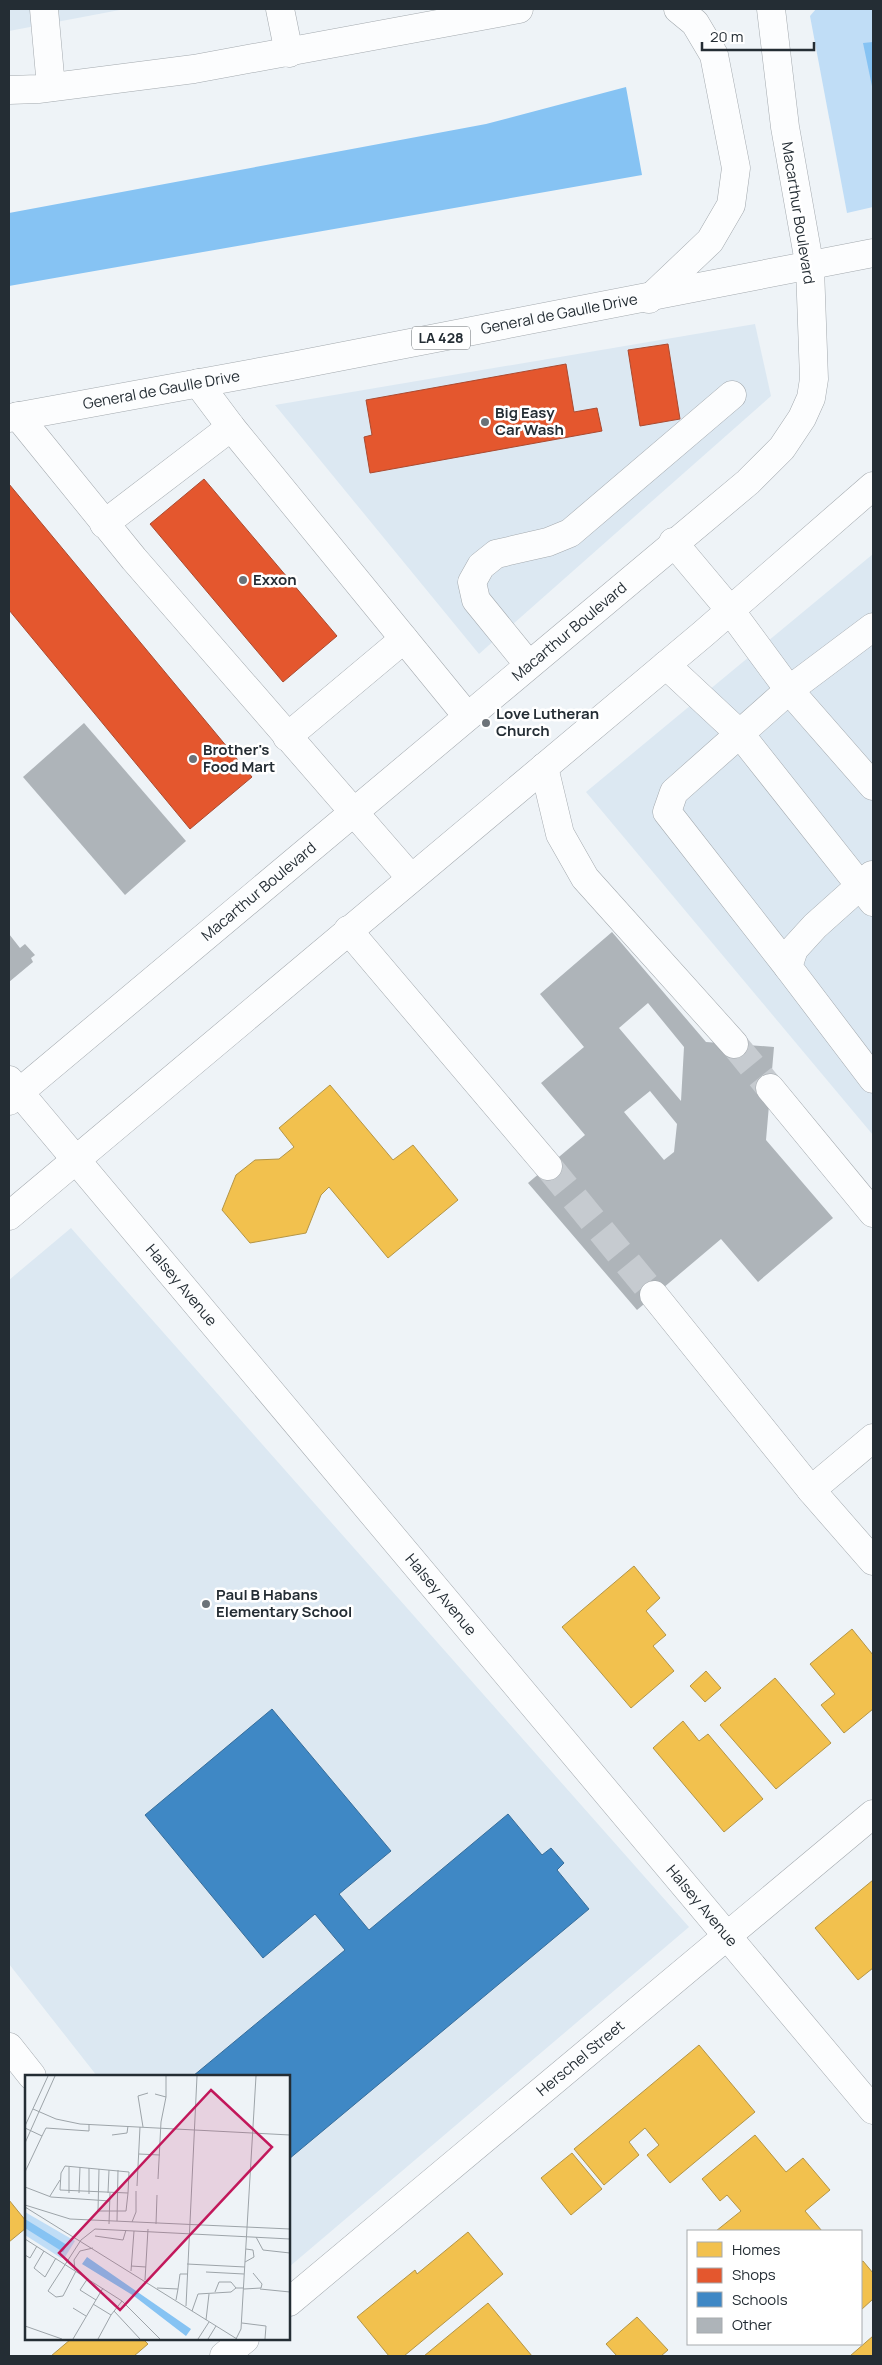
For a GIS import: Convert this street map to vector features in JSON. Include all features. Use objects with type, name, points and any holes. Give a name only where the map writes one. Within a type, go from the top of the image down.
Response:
[{"type":"street","points":[[44,9],[51,88]]},
{"type":"street","points":[[280,9],[289,53]]},
{"type":"street","points":[[9,90],[51,88],[194,69],[289,53],[482,12],[519,9]]},
{"type":"street","points":[[649,298],[710,241],[731,205],[736,168],[714,55],[695,23],[678,9]]},
{"type":"street","name":"Macarthur Boulevard","points":[[12,1091],[353,812],[673,542],[748,482],[782,448],[802,418],[811,398],[814,379],[810,268],[784,127],[771,9]]},
{"type":"street","name":"General de Gaulle Drive","points":[[13,417],[810,268],[873,254]]},
{"type":"street","points":[[198,383],[231,427],[467,716]]},
{"type":"street","points":[[528,664],[476,600],[472,582],[480,566],[496,554],[548,542],[570,533],[732,395]]},
{"type":"street","points":[[13,417],[287,737],[411,878]]},
{"type":"street","points":[[104,524],[231,427]]},
{"type":"street","points":[[9,1216],[666,665],[873,486]]},
{"type":"street","points":[[673,542],[730,610],[789,690],[871,778]]},
{"type":"street","points":[[873,627],[789,690],[674,792],[666,812],[873,1078]]},
{"type":"street","points":[[287,737],[404,639]]},
{"type":"street","points":[[666,665],[740,734],[869,887],[815,926],[794,949],[788,967]]},
{"type":"street","points":[[544,767],[560,834],[585,878],[734,1044]]},
{"type":"street","points":[[348,930],[548,1166]]},
{"type":"street","points":[[770,1088],[873,1213]]},
{"type":"street","name":"Halsey Avenue","points":[[12,1091],[77,1160],[873,2110]]},
{"type":"street","points":[[654,1295],[811,1490],[873,1561]]},
{"type":"street","points":[[811,1490],[873,1438]]},
{"type":"street","name":"Herschel Street","points":[[290,2301],[873,1814]]},
{"type":"street","points":[[9,2047],[31,2075]]},
{"type":"street","points":[[224,2356],[245,2340]]},
{"type":"street","points":[[247,2340],[260,2356]]},
{"type":"shaded area","points":[[9,9],[125,9],[9,31]]},
{"type":"shaded area","points":[[816,9],[873,9],[873,207],[847,213],[810,16]]},
{"type":"shaded area","points":[[755,324],[771,396],[479,654],[275,405]]},
{"type":"shaded area","points":[[873,554],[873,1135],[586,792]]},
{"type":"shaded area","name":"Paul B Habans Elementary School","points":[[71,1228],[689,1927],[290,2266],[290,2075],[96,2075],[9,1964],[9,1280]]},
{"type":"water","points":[[873,42],[873,91],[863,43]]},
{"type":"water","points":[[626,87],[642,175],[9,286],[9,213],[486,124]]},
{"type":"building: Homes","points":[[330,1085],[393,1160],[413,1145],[458,1200],[388,1258],[329,1187],[321,1195],[306,1233],[250,1243],[222,1210],[236,1175],[255,1160],[279,1159],[294,1147],[279,1128]]},
{"type":"building: Homes","points":[[634,1566],[660,1598],[646,1611],[666,1635],[653,1646],[674,1671],[631,1708],[562,1627]]},
{"type":"building: Homes","points":[[852,1629],[873,1655],[873,1709],[844,1733],[821,1705],[835,1694],[810,1664]]},
{"type":"building: Homes","points":[[706,1671],[721,1688],[705,1702],[690,1686]]},
{"type":"building: Homes","points":[[775,1678],[831,1743],[776,1789],[720,1725]]},
{"type":"building: Homes","points":[[683,1721],[699,1741],[708,1734],[763,1799],[724,1832],[653,1748]]},
{"type":"building: Homes","points":[[873,1880],[873,1968],[858,1980],[815,1928]]},
{"type":"building: Homes","points":[[699,2045],[755,2112],[670,2183],[647,2155],[659,2145],[645,2128],[629,2142],[639,2155],[604,2185],[574,2149]]},
{"type":"building: Homes","points":[[755,2135],[786,2172],[803,2158],[830,2190],[805,2211],[821,2230],[717,2230],[741,2211],[727,2195],[720,2201],[702,2179]]},
{"type":"building: Homes","points":[[572,2153],[602,2189],[571,2215],[541,2178]]},
{"type":"building: Homes","points":[[9,2200],[25,2220],[25,2229],[9,2242]]},
{"type":"building: Homes","points":[[468,2232],[503,2274],[404,2356],[389,2356],[357,2317],[415,2270],[417,2274]]},
{"type":"building: Homes","points":[[862,2262],[873,2273],[873,2299],[862,2309]]},
{"type":"building: Homes","points":[[488,2303],[532,2356],[424,2356]]},
{"type":"building: Homes","points":[[637,2317],[668,2350],[661,2356],[617,2356],[606,2344]]},
{"type":"building: Homes","points":[[873,2336],[873,2356],[850,2356]]},
{"type":"building: Homes","points":[[70,2340],[144,2340],[148,2344],[134,2356],[51,2356]]},
{"type":"building: Shops","points":[[668,344],[680,419],[640,426],[628,350]]},
{"type":"building: Shops","name":"Big Easy Car Wash","points":[[566,364],[574,412],[597,408],[602,431],[370,473],[364,437],[372,435],[366,400]]},
{"type":"building: Shops","name":"Exxon","points":[[204,479],[337,636],[283,682],[150,524]]},
{"type":"building: Shops","points":[[9,484],[252,777],[190,829],[9,610]]},
{"type":"building: Schools","points":[[272,1709],[391,1851],[339,1894],[369,1930],[508,1814],[542,1855],[551,1848],[564,1863],[557,1870],[589,1909],[290,2158],[290,2075],[194,2075],[345,1950],[315,1914],[263,1958],[145,1815]]},
{"type":"building: Other","points":[[84,723],[186,841],[125,895],[23,777]]},
{"type":"building: Other","points":[[612,932],[706,1042],[774,1047],[766,1140],[833,1218],[758,1282],[721,1239],[637,1310],[528,1183],[585,1135],[541,1083],[584,1047],[540,994]],"holes":[[[648,1003],[684,1047],[681,1101],[619,1028]],[[650,1091],[677,1124],[674,1152],[664,1160],[624,1112]]]},
{"type":"building: Other","points":[[9,934],[20,948],[25,944],[35,955],[31,958],[33,962],[9,982]]},
{"type":"tunnel","points":[[734,1044],[770,1088]]},
{"type":"tunnel","points":[[548,1166],[654,1295]]},
{"type":"place","name":"Big Easy Car Wash","points":[[485,422]]},
{"type":"place","name":"Exxon","points":[[243,580]]},
{"type":"place","name":"Love Lutheran Church","points":[[486,723]]},
{"type":"place","name":"Brother's Food Mart","points":[[193,759]]},
{"type":"place","name":"Paul B Habans Elementary School","points":[[206,1604]]}]
